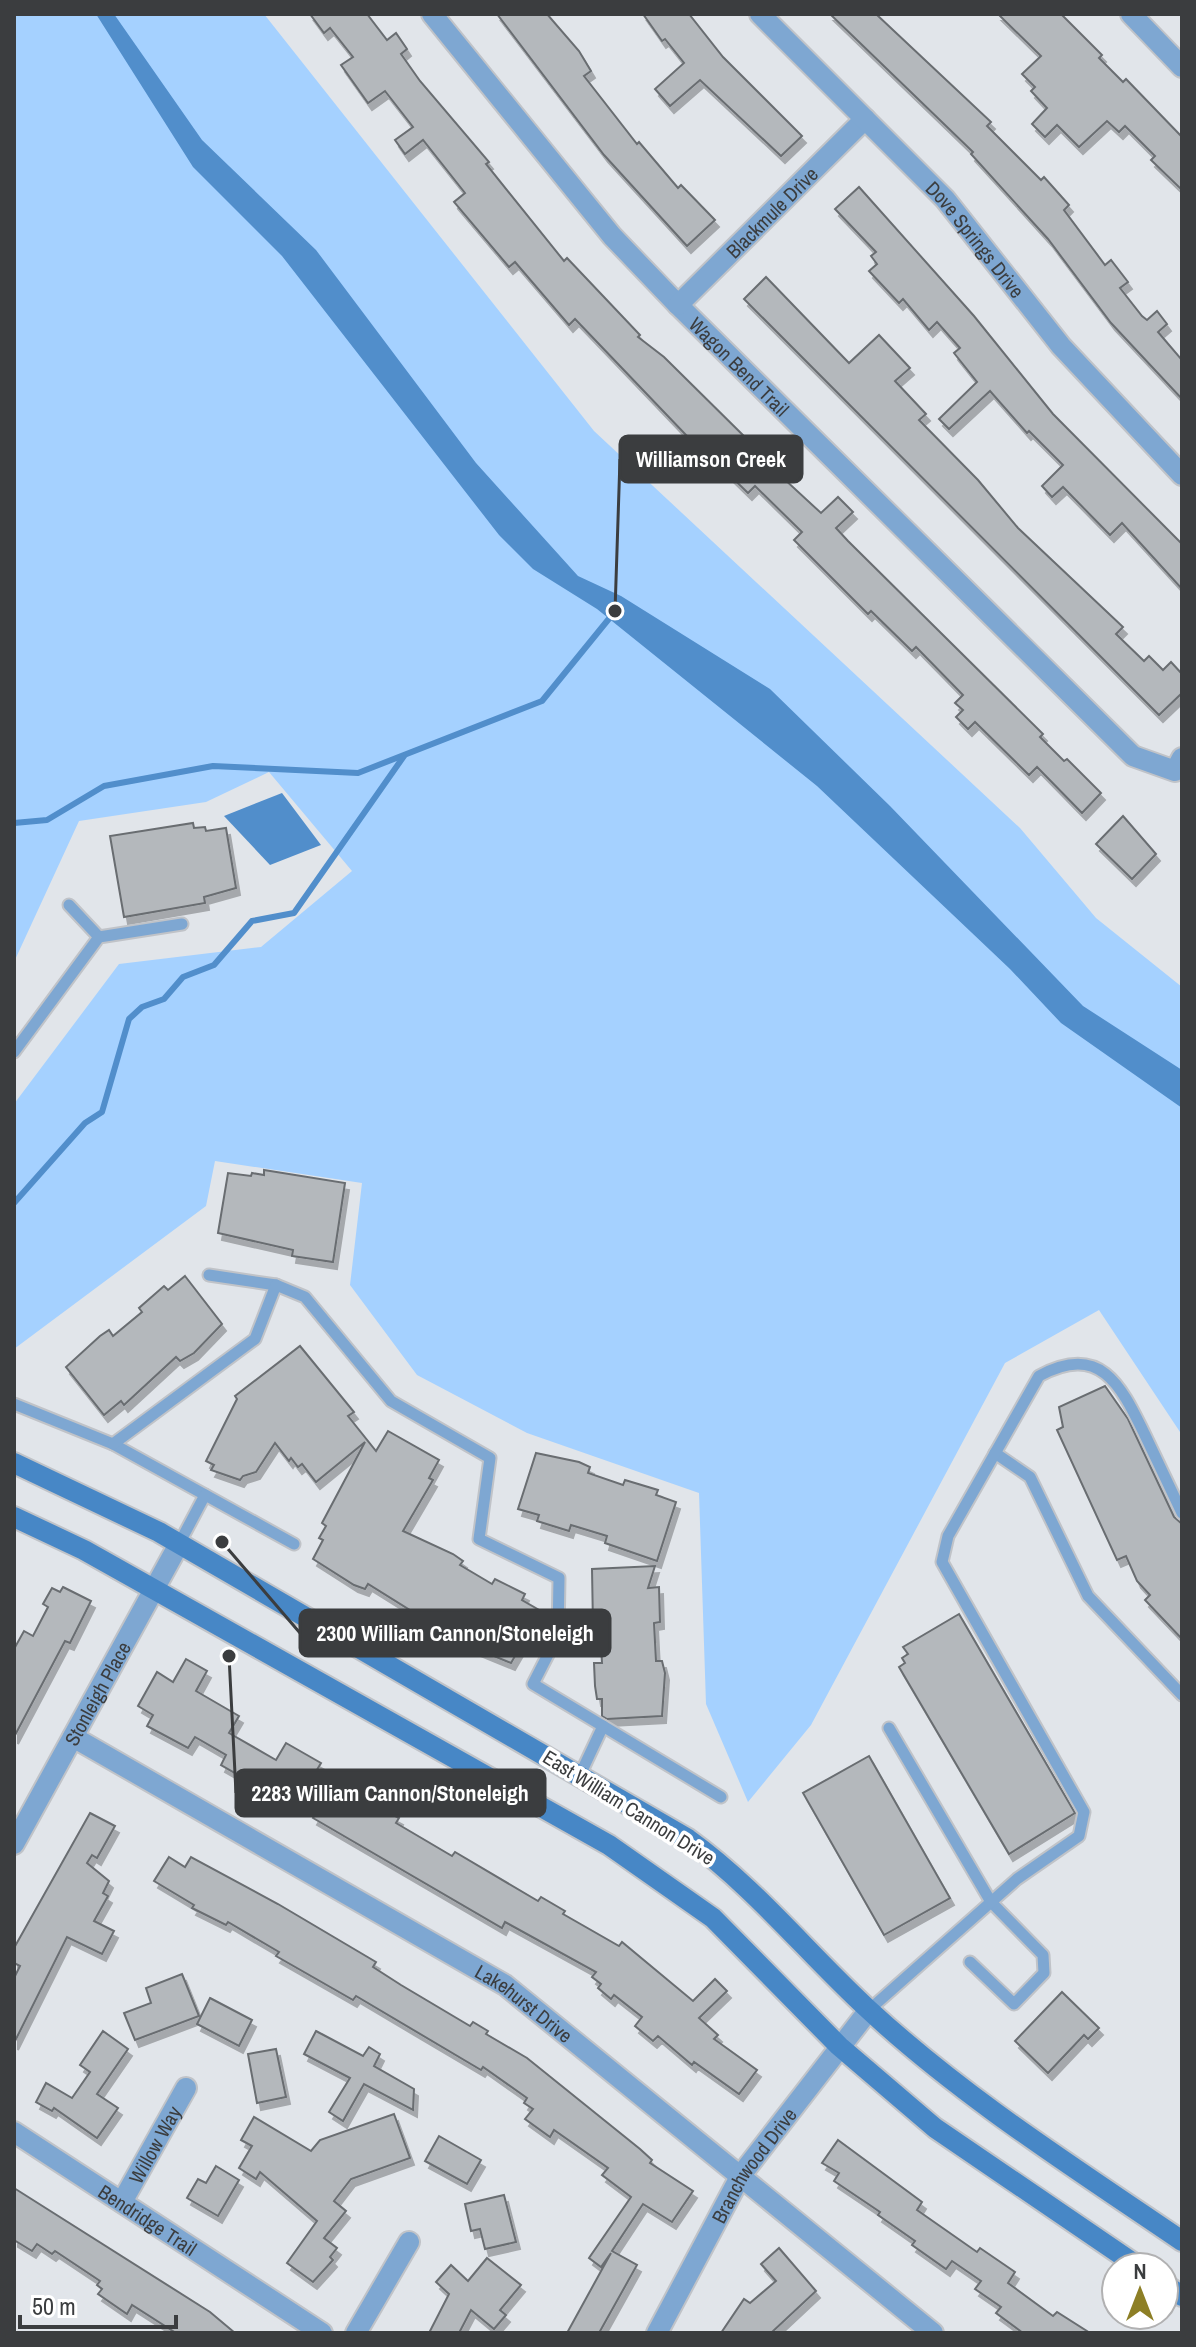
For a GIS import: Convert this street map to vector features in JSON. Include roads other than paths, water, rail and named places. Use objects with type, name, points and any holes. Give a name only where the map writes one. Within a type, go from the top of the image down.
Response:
[{"type":"main road","name":"East William Cannon Drive","points":[[14,1463],[106,1505],[179,1544],[688,1839],[727,1867],[869,2010],[977,2100],[1182,2241]]},
{"type":"main road","points":[[14,1517],[84,1550],[609,1845],[665,1882],[713,1918],[759,1961],[839,2046],[935,2128],[1116,2251]]},
{"type":"street","name":"Wagon Bend Trail","points":[[432,14],[612,236],[678,305],[1133,756],[1175,771],[1182,758]]},
{"type":"street","name":"Dove Springs Drive","points":[[760,14],[945,199],[1061,346],[1182,475]]},
{"type":"street","points":[[1131,14],[1182,67]]},
{"type":"street","name":"Blackmule Drive","points":[[678,305],[865,119]]},
{"type":"street","name":"Stonleigh Place","points":[[14,1844],[179,1544]]},
{"type":"street","name":"Lakehurst Drive","points":[[73,1737],[505,1985],[933,2333]]},
{"type":"street","name":"Branchwood Drive","points":[[657,2333],[741,2175],[869,2010]]},
{"type":"street","name":"Willow Way","points":[[122,2202],[186,2088]]},
{"type":"street","name":"Bendridge Trail","points":[[14,2132],[322,2333]]},
{"type":"street","points":[[356,2333],[409,2242]]},
{"type":"lane","points":[[69,905],[99,937]]},
{"type":"lane","points":[[14,1052],[99,937],[182,924]]},
{"type":"lane","points":[[209,1275],[276,1285],[305,1297],[391,1401],[490,1458],[479,1539],[559,1578],[558,1635],[533,1684],[721,1797]]},
{"type":"lane","points":[[113,1444],[255,1339],[276,1285]]},
{"type":"lane","points":[[869,2010],[1017,1879],[1079,1836],[1084,1812],[942,1562],[948,1536],[1039,1376],[1062,1363],[1095,1366],[1121,1385],[1182,1513]]},
{"type":"lane","points":[[14,1404],[113,1444],[294,1544]]},
{"type":"lane","points":[[995,1453],[1030,1477],[1088,1596],[1182,1695]]},
{"type":"lane","points":[[179,1544],[205,1495]]},
{"type":"lane","points":[[580,1775],[603,1726]]},
{"type":"lane","points":[[889,1728],[991,1902],[1043,1955],[1044,1973],[1014,2004],[970,1962]]},
{"type":"waterway","points":[[14,823],[47,820],[104,786],[213,766],[358,773],[542,701],[612,615]]},
{"type":"waterway","points":[[14,1203],[85,1123],[102,1112],[129,1019],[142,1007],[164,999],[183,977],[214,965],[252,921],[294,913],[404,756]]},
{"type":"place","name":"Williamson Creek","points":[[615,611]]},
{"type":"place","name":"2300 William Cannon/Stoneleigh","points":[[222,1542]]},
{"type":"place","name":"2283 William Cannon/Stoneleigh","points":[[229,1656]]}]
